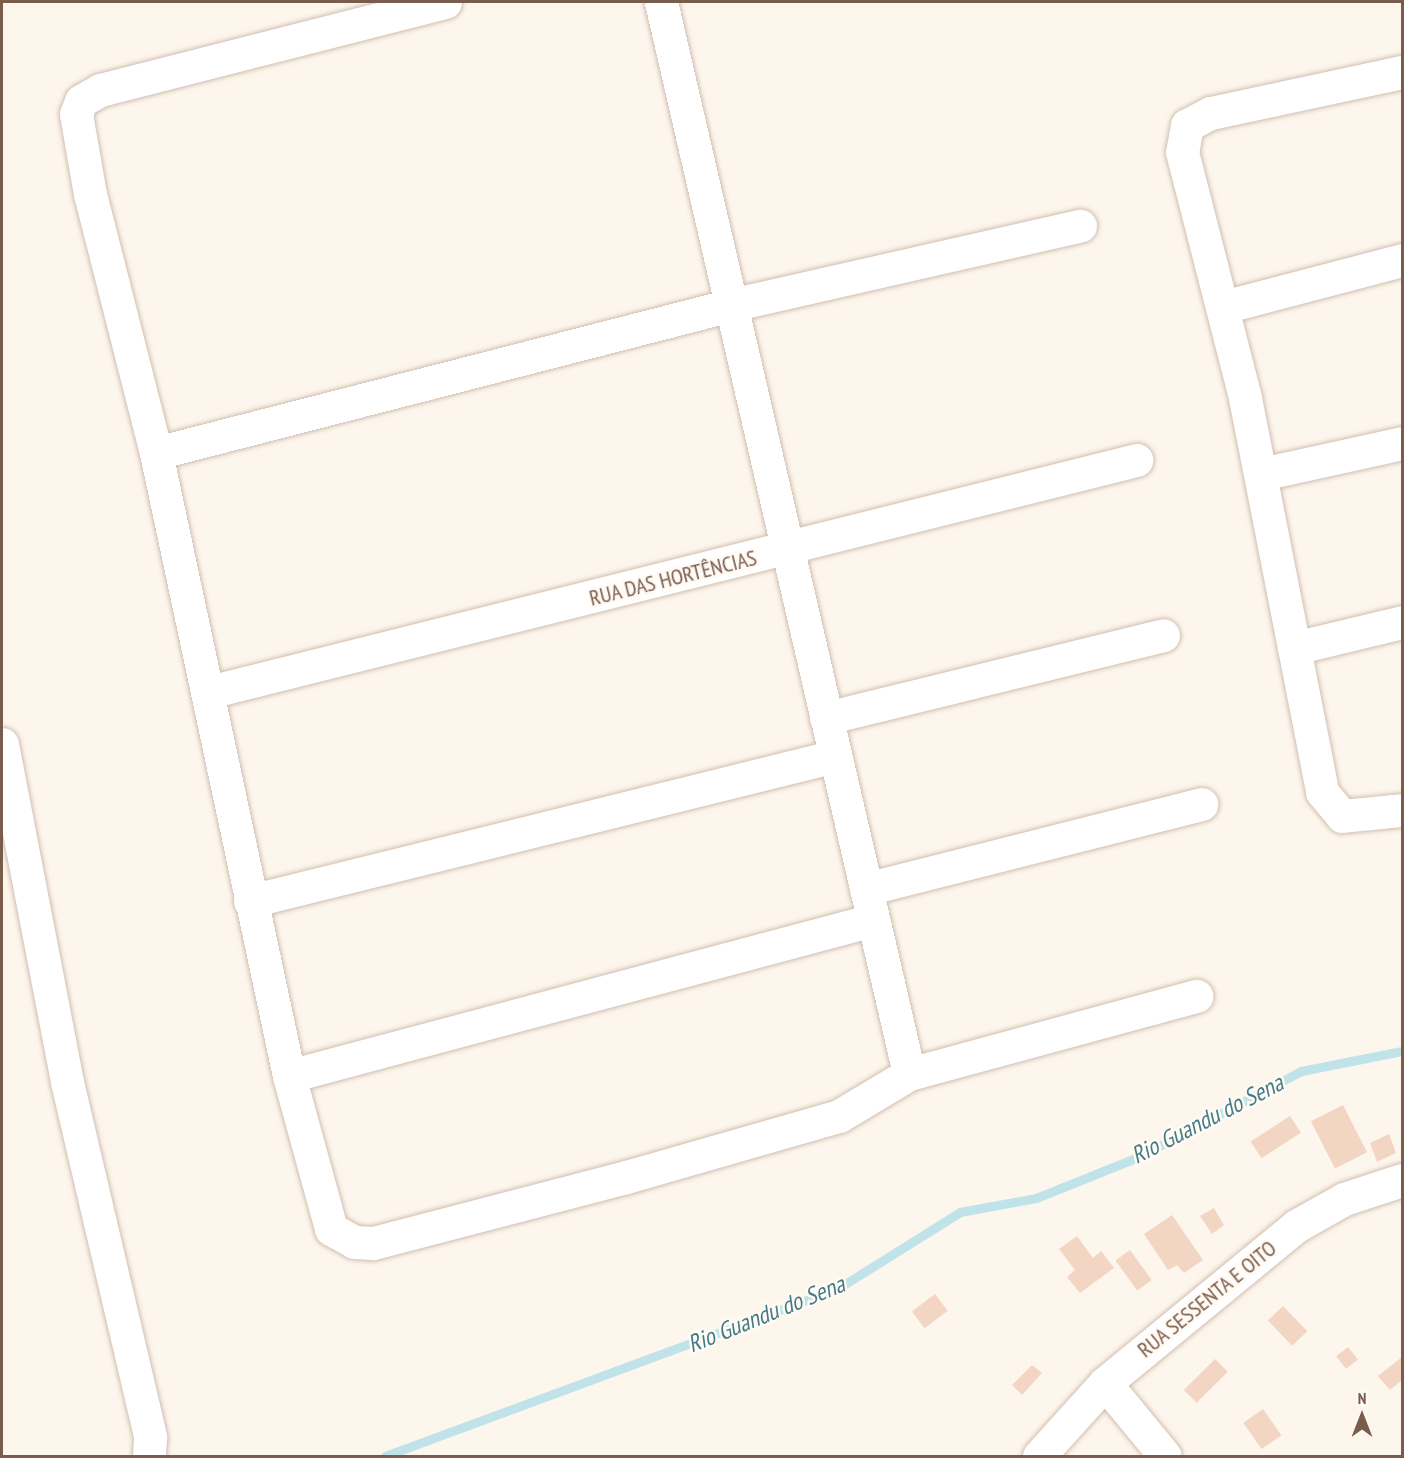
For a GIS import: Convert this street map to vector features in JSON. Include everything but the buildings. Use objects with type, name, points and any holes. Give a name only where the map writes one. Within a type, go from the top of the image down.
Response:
[{"type":"street","points":[[445,2],[100,90],[81,101],[75,130],[156,453],[209,692],[250,901],[289,1076],[331,1229],[354,1242],[373,1243],[839,1116],[909,1074],[1197,996]]},
{"type":"street","points":[[660,2],[909,1074]]},
{"type":"street","points":[[1402,72],[1210,113],[1187,125],[1182,152],[1222,307],[1261,474],[1327,804],[1342,816],[1402,810]]},
{"type":"street","points":[[156,453],[731,304],[1080,226]]},
{"type":"street","points":[[1222,307],[1402,260]]},
{"type":"street","points":[[1261,474],[1402,443]]},
{"type":"street","name":"RUA DAS HORTÊNCIAS","points":[[209,692],[1136,460]]},
{"type":"street","points":[[1294,648],[1402,622]]},
{"type":"street","points":[[826,718],[1163,635]]},
{"type":"street","points":[[3,754],[67,1082],[150,1437],[149,1456]]},
{"type":"street","points":[[250,901],[835,756]]},
{"type":"street","points":[[866,889],[1201,804]]},
{"type":"street","points":[[289,1076],[873,920]]},
{"type":"street","name":"RUA SESSENTA E OITO","points":[[1038,1456],[1105,1383],[1296,1226],[1344,1198],[1402,1180]]},
{"type":"street","points":[[1105,1383],[1165,1456]]},
{"type":"waterway","name":"Rio Guandu do Sena","points":[[385,1456],[837,1289],[960,1212],[1036,1198],[1138,1157],[1301,1071],[1402,1051]]}]
